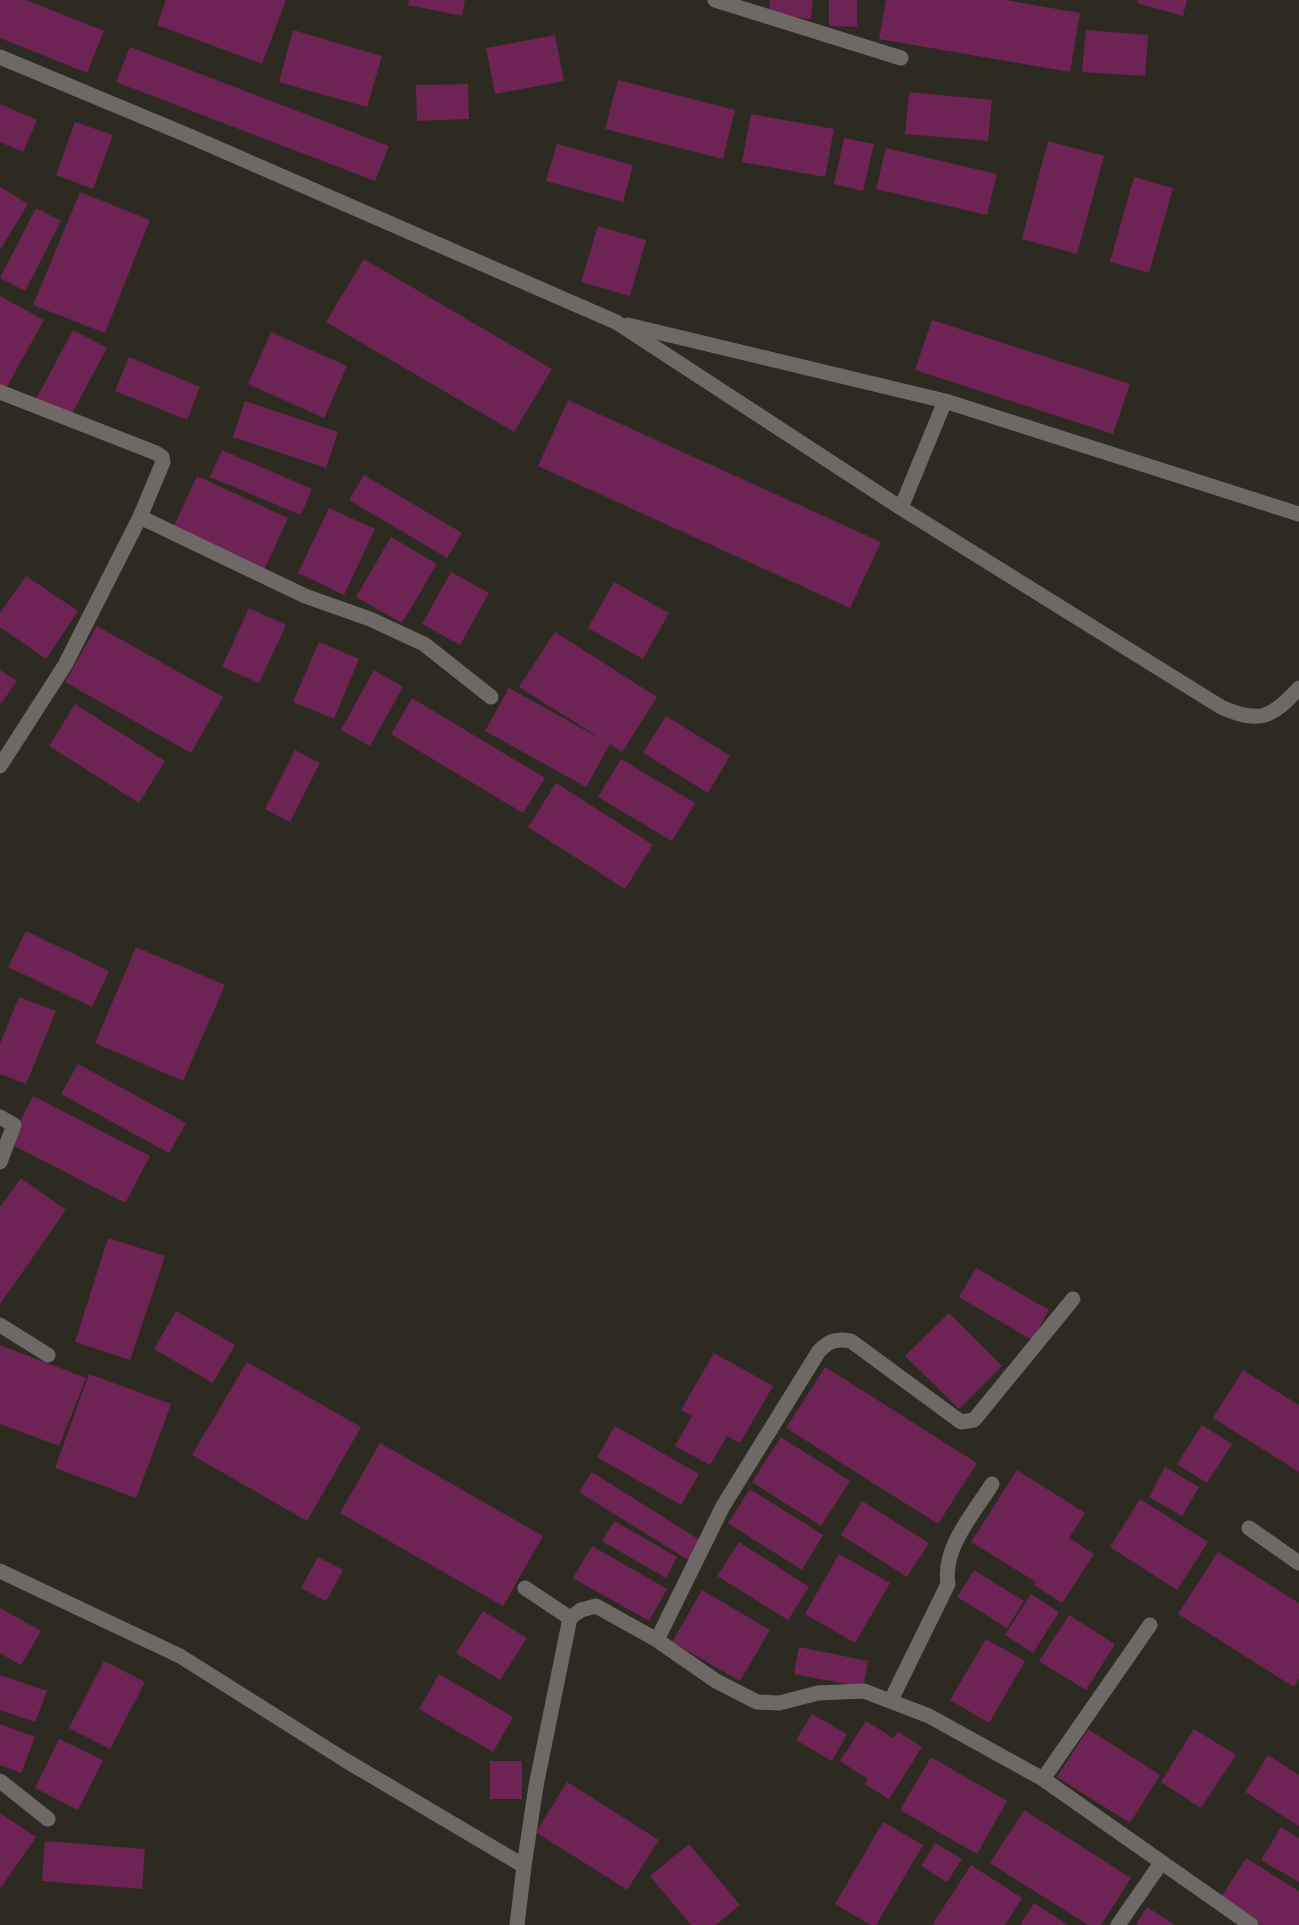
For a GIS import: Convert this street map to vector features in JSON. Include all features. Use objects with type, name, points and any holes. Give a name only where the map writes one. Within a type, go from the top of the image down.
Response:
[{"type":"street","points":[[715,0],[901,58]]},
{"type":"street","points":[[0,57],[198,140],[616,322],[901,508],[1221,707],[1247,717],[1263,716],[1283,706],[1299,688]]},
{"type":"street","points":[[616,322],[945,401],[1299,514]]},
{"type":"street","points":[[0,392],[162,457],[161,468],[140,517],[64,665],[0,765]]},
{"type":"street","points":[[901,508],[945,401]]},
{"type":"street","points":[[140,517],[305,597],[370,619],[424,644],[491,697]]},
{"type":"street","points":[[0,1117],[14,1125],[0,1162]]},
{"type":"street","points":[[657,1640],[723,1506],[819,1351],[827,1343],[835,1340],[851,1341],[960,1422],[968,1423],[974,1420],[1073,1299]]},
{"type":"street","points":[[0,1325],[48,1355]]},
{"type":"street","points":[[891,1700],[948,1584],[946,1570],[952,1548],[992,1484]]},
{"type":"street","points":[[1249,1528],[1299,1563]]},
{"type":"street","points":[[0,1571],[180,1656],[434,1814],[524,1866]]},
{"type":"street","points":[[525,1588],[570,1618]]},
{"type":"street","points":[[517,1925],[536,1786],[570,1618],[580,1610],[596,1606],[657,1640],[716,1681],[757,1702],[779,1703],[818,1693],[864,1691],[929,1716],[1043,1779],[1251,1925]]},
{"type":"street","points":[[1043,1779],[1150,1625]]},
{"type":"street","points":[[0,1781],[48,1819]]},
{"type":"street","points":[[1118,1925],[1161,1863]]},
{"type":"building","points":[[0,0],[26,0],[104,31],[87,73],[0,38]]},
{"type":"building","points":[[166,0],[286,0],[262,64],[157,25]]},
{"type":"building","points":[[409,0],[465,0],[462,16],[408,5]]},
{"type":"building","points":[[770,0],[813,0],[811,19],[769,14]]},
{"type":"building","points":[[829,0],[857,0],[857,27],[829,26]]},
{"type":"building","points":[[886,0],[1005,0],[1080,13],[1070,72],[879,39]]},
{"type":"building","points":[[1138,0],[1187,0],[1183,16],[1137,3]]},
{"type":"building","points":[[293,30],[382,56],[367,107],[279,82]]},
{"type":"building","points":[[1086,30],[1148,35],[1145,76],[1082,72]]},
{"type":"building","points":[[555,35],[564,81],[495,94],[486,48]]},
{"type":"building","points":[[130,47],[389,146],[375,181],[116,82]]},
{"type":"building","points":[[618,80],[735,110],[723,159],[605,129]]},
{"type":"building","points":[[468,84],[469,119],[417,121],[416,85]]},
{"type":"building","points":[[909,92],[992,100],[988,141],[905,134]]},
{"type":"building","points":[[0,104],[37,120],[23,152],[0,142]]},
{"type":"building","points":[[751,114],[834,129],[825,177],[742,162]]},
{"type":"building","points":[[75,122],[113,135],[93,189],[56,175]]},
{"type":"building","points":[[844,138],[874,144],[863,191],[834,184]]},
{"type":"building","points":[[1048,141],[1104,156],[1077,254],[1022,239]]},
{"type":"building","points":[[557,144],[633,165],[623,202],[546,181]]},
{"type":"building","points":[[886,148],[997,174],[987,215],[876,189]]},
{"type":"building","points":[[1134,177],[1173,188],[1149,273],[1110,262]]},
{"type":"building","points":[[0,187],[28,204],[0,250]]},
{"type":"building","points":[[80,192],[150,220],[105,333],[33,305]]},
{"type":"building","points":[[36,208],[61,221],[25,291],[0,278]]},
{"type":"building","points":[[598,226],[646,240],[630,296],[581,282]]},
{"type":"building","points":[[364,259],[552,369],[514,432],[326,322]]},
{"type":"building","points":[[0,296],[44,320],[5,390],[0,387]]},
{"type":"building","points":[[932,320],[1130,384],[1113,434],[915,370]]},
{"type":"building","points":[[73,330],[107,348],[69,419],[35,401]]},
{"type":"building","points":[[271,332],[347,366],[324,418],[248,384]]},
{"type":"building","points":[[129,357],[200,387],[187,420],[115,391]]},
{"type":"building","points":[[568,400],[881,542],[850,608],[538,466]]},
{"type":"building","points":[[245,401],[338,432],[326,468],[233,437]]},
{"type":"building","points":[[222,450],[312,489],[301,515],[210,477]]},
{"type":"building","points":[[364,475],[462,533],[447,558],[349,500]]},
{"type":"building","points":[[197,476],[288,518],[264,570],[173,528]]},
{"type":"building","points":[[329,508],[375,529],[344,595],[298,573]]},
{"type":"building","points":[[391,537],[437,564],[402,623],[356,597]]},
{"type":"building","points":[[451,572],[489,593],[460,645],[422,624]]},
{"type":"building","points":[[26,576],[78,611],[46,659],[0,627],[0,613]]},
{"type":"building","points":[[614,582],[669,613],[643,659],[588,628]]},
{"type":"building","points":[[249,608],[286,625],[259,683],[222,667]]},
{"type":"building","points":[[97,626],[223,697],[191,753],[65,682]]},
{"type":"building","points":[[555,632],[657,697],[622,752],[610,744],[586,787],[485,731],[509,688],[603,740],[519,687]]},
{"type":"building","points":[[319,642],[359,659],[334,719],[293,702]]},
{"type":"building","points":[[0,670],[17,681],[0,705]]},
{"type":"building","points":[[374,670],[403,687],[370,746],[341,730]]},
{"type":"building","points":[[412,698],[545,778],[523,813],[391,734]]},
{"type":"building","points":[[75,704],[165,761],[139,803],[49,746]]},
{"type":"building","points":[[666,716],[730,756],[708,793],[643,753]]},
{"type":"building","points":[[295,750],[320,763],[290,822],[265,809]]},
{"type":"building","points":[[621,759],[695,803],[672,841],[598,797]]},
{"type":"building","points":[[556,783],[653,845],[625,889],[528,827]]},
{"type":"building","points":[[26,931],[109,971],[92,1007],[8,967]]},
{"type":"building","points":[[136,947],[225,985],[183,1081],[95,1043]]},
{"type":"building","points":[[19,997],[56,1011],[26,1084],[0,1074],[0,1044]]},
{"type":"building","points":[[78,1064],[186,1123],[169,1153],[61,1094]]},
{"type":"building","points":[[33,1096],[150,1156],[125,1203],[9,1143]]},
{"type":"building","points":[[21,1178],[66,1210],[0,1304],[0,1207]]},
{"type":"building","points":[[108,1238],[165,1256],[130,1360],[75,1342]]},
{"type":"building","points":[[976,1268],[1049,1310],[1032,1340],[959,1297]]},
{"type":"building","points":[[176,1311],[235,1345],[213,1383],[154,1349]]},
{"type":"building","points":[[949,1313],[1002,1366],[959,1409],[905,1356]]},
{"type":"building","points":[[0,1345],[86,1378],[59,1446],[0,1424]]},
{"type":"building","points":[[714,1353],[773,1386],[740,1443],[727,1436],[710,1465],[675,1446],[692,1416],[681,1410]]},
{"type":"building","points":[[247,1362],[361,1427],[307,1521],[192,1455]]},
{"type":"building","points":[[825,1367],[977,1463],[938,1524],[786,1428]]},
{"type":"building","points":[[1243,1370],[1299,1405],[1299,1472],[1213,1418]]},
{"type":"building","points":[[89,1374],[171,1404],[136,1498],[55,1468]]},
{"type":"building","points":[[1202,1425],[1232,1444],[1207,1483],[1177,1464]]},
{"type":"building","points":[[615,1426],[699,1474],[681,1505],[597,1457]]},
{"type":"building","points":[[781,1437],[850,1481],[821,1526],[752,1482]]},
{"type":"building","points":[[380,1443],[543,1536],[503,1606],[340,1513]]},
{"type":"building","points":[[1165,1467],[1199,1487],[1182,1516],[1149,1497]]},
{"type":"building","points":[[1017,1470],[1085,1513],[1069,1538],[1094,1554],[1062,1603],[1034,1585],[1036,1582],[971,1542]]},
{"type":"building","points":[[592,1472],[701,1541],[688,1560],[579,1492]]},
{"type":"building","points":[[750,1489],[823,1535],[802,1570],[728,1523]]},
{"type":"building","points":[[1140,1499],[1208,1542],[1177,1590],[1110,1547]]},
{"type":"building","points":[[862,1501],[929,1543],[907,1577],[841,1535]]},
{"type":"building","points":[[614,1521],[677,1557],[666,1578],[602,1541]]},
{"type":"building","points":[[739,1542],[809,1587],[788,1620],[717,1576]]},
{"type":"building","points":[[592,1546],[667,1589],[649,1621],[573,1578]]},
{"type":"building","points":[[1218,1552],[1299,1603],[1299,1678],[1294,1687],[1178,1614]]},
{"type":"building","points":[[839,1554],[890,1583],[855,1643],[805,1614]]},
{"type":"building","points":[[318,1557],[343,1570],[326,1601],[301,1588]]},
{"type":"building","points":[[974,1570],[1024,1601],[1007,1628],[957,1597]]},
{"type":"building","points":[[702,1590],[770,1630],[740,1681],[672,1642]]},
{"type":"building","points":[[1031,1594],[1059,1612],[1033,1653],[1005,1635]]},
{"type":"building","points":[[0,1608],[41,1631],[21,1665],[0,1653]]},
{"type":"building","points":[[483,1611],[527,1638],[500,1680],[456,1653]]},
{"type":"building","points":[[1069,1615],[1115,1644],[1086,1690],[1039,1661]]},
{"type":"building","points":[[986,1639],[1025,1661],[989,1723],[950,1700]]},
{"type":"building","points":[[799,1647],[868,1661],[863,1687],[794,1674]]},
{"type":"building","points":[[104,1661],[145,1682],[110,1749],[69,1728]]},
{"type":"building","points":[[439,1674],[513,1717],[493,1752],[419,1709]]},
{"type":"building","points":[[0,1675],[47,1691],[35,1722],[0,1710]]},
{"type":"building","points":[[812,1714],[847,1734],[832,1761],[796,1740]]},
{"type":"building","points":[[866,1721],[893,1738],[898,1732],[922,1747],[889,1799],[865,1784],[868,1779],[840,1761]]},
{"type":"building","points":[[0,1724],[35,1737],[21,1773],[0,1765]]},
{"type":"building","points":[[1088,1729],[1160,1775],[1130,1823],[1057,1777]]},
{"type":"building","points":[[1194,1729],[1236,1755],[1201,1808],[1161,1782]]},
{"type":"building","points":[[59,1739],[103,1760],[78,1810],[35,1788]]},
{"type":"building","points":[[1268,1755],[1299,1775],[1299,1826],[1245,1792]]},
{"type":"building","points":[[931,1757],[1007,1801],[977,1854],[900,1810]]},
{"type":"building","points":[[490,1761],[522,1761],[522,1799],[490,1799]]},
{"type":"building","points":[[567,1782],[659,1840],[627,1890],[536,1832]]},
{"type":"building","points":[[1024,1810],[1131,1878],[1101,1925],[1088,1925],[990,1863]]},
{"type":"building","points":[[0,1813],[36,1837],[0,1889]]},
{"type":"building","points":[[883,1822],[923,1845],[876,1925],[871,1925],[835,1904]]},
{"type":"building","points":[[1281,1827],[1299,1838],[1299,1882],[1261,1860]]},
{"type":"building","points":[[45,1841],[145,1849],[142,1889],[42,1881]]},
{"type":"building","points":[[935,1843],[962,1859],[947,1882],[921,1866]]},
{"type":"building","points":[[689,1844],[740,1905],[716,1925],[691,1925],[650,1876]]},
{"type":"building","points":[[1246,1858],[1299,1891],[1299,1925],[1261,1925],[1220,1899]]},
{"type":"building","points":[[971,1865],[1022,1898],[1005,1925],[932,1925]]},
{"type":"building","points":[[1034,1903],[1068,1925],[1020,1925]]},
{"type":"building","points":[[1147,1907],[1175,1925],[1136,1925]]}]
